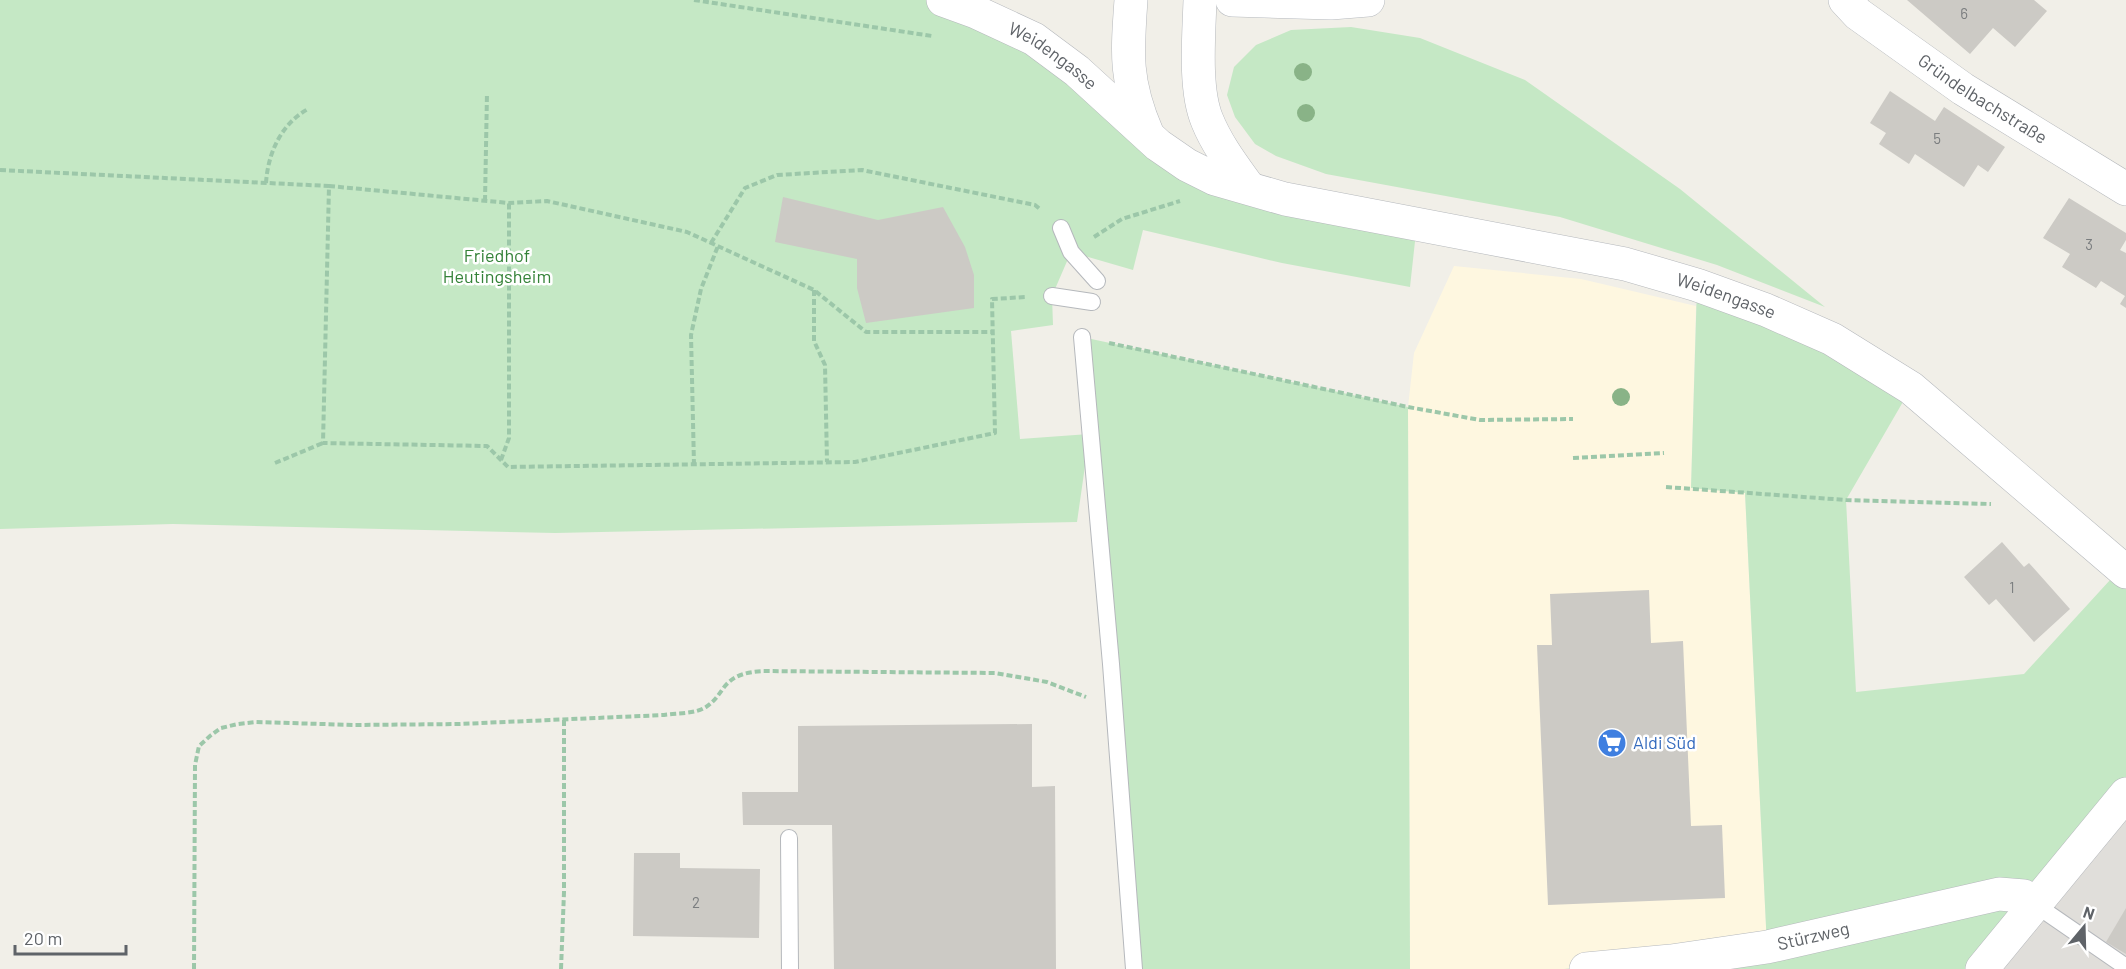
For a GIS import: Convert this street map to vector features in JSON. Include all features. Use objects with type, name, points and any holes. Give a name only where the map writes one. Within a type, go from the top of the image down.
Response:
[{"type":"street","name":"Weidengasse","points":[[943,0],[976,12],[1034,39],[1077,71],[1148,136],[1187,165],[1215,179],[1285,199],[1625,264],[1697,285],[1766,310],[1832,339],[1911,388],[2126,572]]},
{"type":"street","points":[[1131,0],[1128,68],[1131,90],[1148,136]]},
{"type":"street","points":[[1200,0],[1201,96],[1206,119],[1216,139],[1248,188]]},
{"type":"street","points":[[1232,0],[1331,3],[1368,0]]},
{"type":"street","name":"Gründelbachstraße","points":[[1845,0],[1858,14],[1963,89],[2126,189]]},
{"type":"street","points":[[1982,969],[2126,794]]},
{"type":"street","name":"Stürzweg","points":[[1586,969],[1732,953],[1793,942],[1999,894],[2024,896],[2036,905]]},
{"type":"lane","points":[[1061,228],[1071,252],[1097,281]]},
{"type":"lane","points":[[1052,296],[1092,302]]},
{"type":"lane","points":[[1082,337],[1116,723],[1134,969]]},
{"type":"lane","points":[[789,838],[790,969]]},
{"type":"lane","points":[[2036,905],[2126,967]]},
{"type":"path","points":[[694,0],[941,37]]},
{"type":"path","points":[[485,201],[487,93]]},
{"type":"path","points":[[266,183],[267,168],[273,148],[285,128],[297,115],[308,109]]},
{"type":"path","points":[[0,170],[329,186],[509,203],[547,201],[687,232],[814,290],[866,332],[991,332]]},
{"type":"path","points":[[711,243],[745,188],[777,174],[862,170],[1035,206],[1061,228]]},
{"type":"path","points":[[323,443],[329,186]]},
{"type":"path","points":[[1071,252],[1122,219],[1185,200]]},
{"type":"path","points":[[501,460],[509,438],[509,203]]},
{"type":"path","points":[[694,465],[691,334],[701,289],[718,246]]},
{"type":"path","points":[[814,290],[814,341],[825,365],[827,462]]},
{"type":"path","points":[[275,463],[323,443],[487,446],[508,468],[855,462],[995,433],[992,299],[1052,296]]},
{"type":"path","points":[[1082,337],[1408,407],[1480,420],[1573,418]]},
{"type":"path","points":[[1573,458],[1664,453]]},
{"type":"path","points":[[1666,487],[1846,500],[1993,504],[2024,485]]},
{"type":"path","points":[[194,969],[195,765],[199,746],[221,728],[256,722],[356,725],[459,724],[664,715],[704,708],[736,676],[750,672],[995,673],[1063,687],[1085,697],[1116,723]]},
{"type":"path","points":[[561,969],[564,892],[564,719]]},
{"type":"shaded area","points":[[1454,266],[1581,279],[1696,306],[1691,488],[1745,492],[1767,947],[1671,961],[1564,969],[1410,969],[1408,407],[1414,353]]},
{"type":"shaded area","points":[[2126,794],[2126,969],[1982,969]]},
{"type":"green space","name":"Friedhof Heutingsheim","points":[[0,0],[943,0],[976,12],[1158,145],[1417,223],[1410,287],[1282,263],[1143,230],[1133,270],[1071,252],[1052,296],[1053,325],[1011,331],[1020,439],[1089,434],[1082,337],[1408,407],[1410,969],[1134,969],[1089,438],[1077,522],[555,533],[173,524],[0,529]]},
{"type":"green space","points":[[1351,27],[1420,38],[1525,80],[1680,189],[1825,307],[1717,265],[1560,217],[1326,174],[1276,156],[1255,144],[1235,117],[1227,95],[1234,67],[1256,45],[1291,30]]},
{"type":"green space","points":[[1697,285],[1911,388],[1846,500],[1856,692],[2024,674],[2121,568],[2126,572],[2126,794],[1982,969],[1564,969],[1671,961],[1767,947],[1745,493],[1691,488]]},
{"type":"building","points":[[1907,0],[2034,0],[2047,11],[2015,47],[1993,28],[1970,54]]},
{"type":"building","points":[[1890,91],[1935,121],[1944,107],[2005,147],[1988,172],[1978,165],[1964,187],[1915,154],[1909,164],[1879,144],[1886,133],[1870,123]]},
{"type":"building","points":[[783,197],[878,220],[943,207],[965,247],[974,275],[974,308],[866,323],[857,288],[857,259],[775,242]]},
{"type":"building","points":[[2069,198],[2126,233],[2126,240],[2120,250],[2126,253],[2126,308],[2120,304],[2125,296],[2101,281],[2096,288],[2062,267],[2070,254],[2043,238]]},
{"type":"building","points":[[2002,542],[2024,567],[2029,563],[2070,609],[2034,642],[1996,599],[1989,605],[1964,577]]},
{"type":"building","points":[[1649,590],[1651,643],[1683,641],[1691,826],[1722,825],[1725,898],[1548,905],[1537,645],[1552,645],[1550,594]]},
{"type":"building","points":[[1032,724],[1032,787],[1055,786],[1056,969],[834,969],[832,825],[743,825],[742,792],[798,792],[798,726]]},
{"type":"building","points":[[634,853],[680,853],[680,868],[760,869],[759,938],[633,936]]},
{"type":"building","points":[[2126,908],[2126,954],[2106,942]]},
{"type":"place","name":"Aldi Süd","points":[[1612,743]]}]
